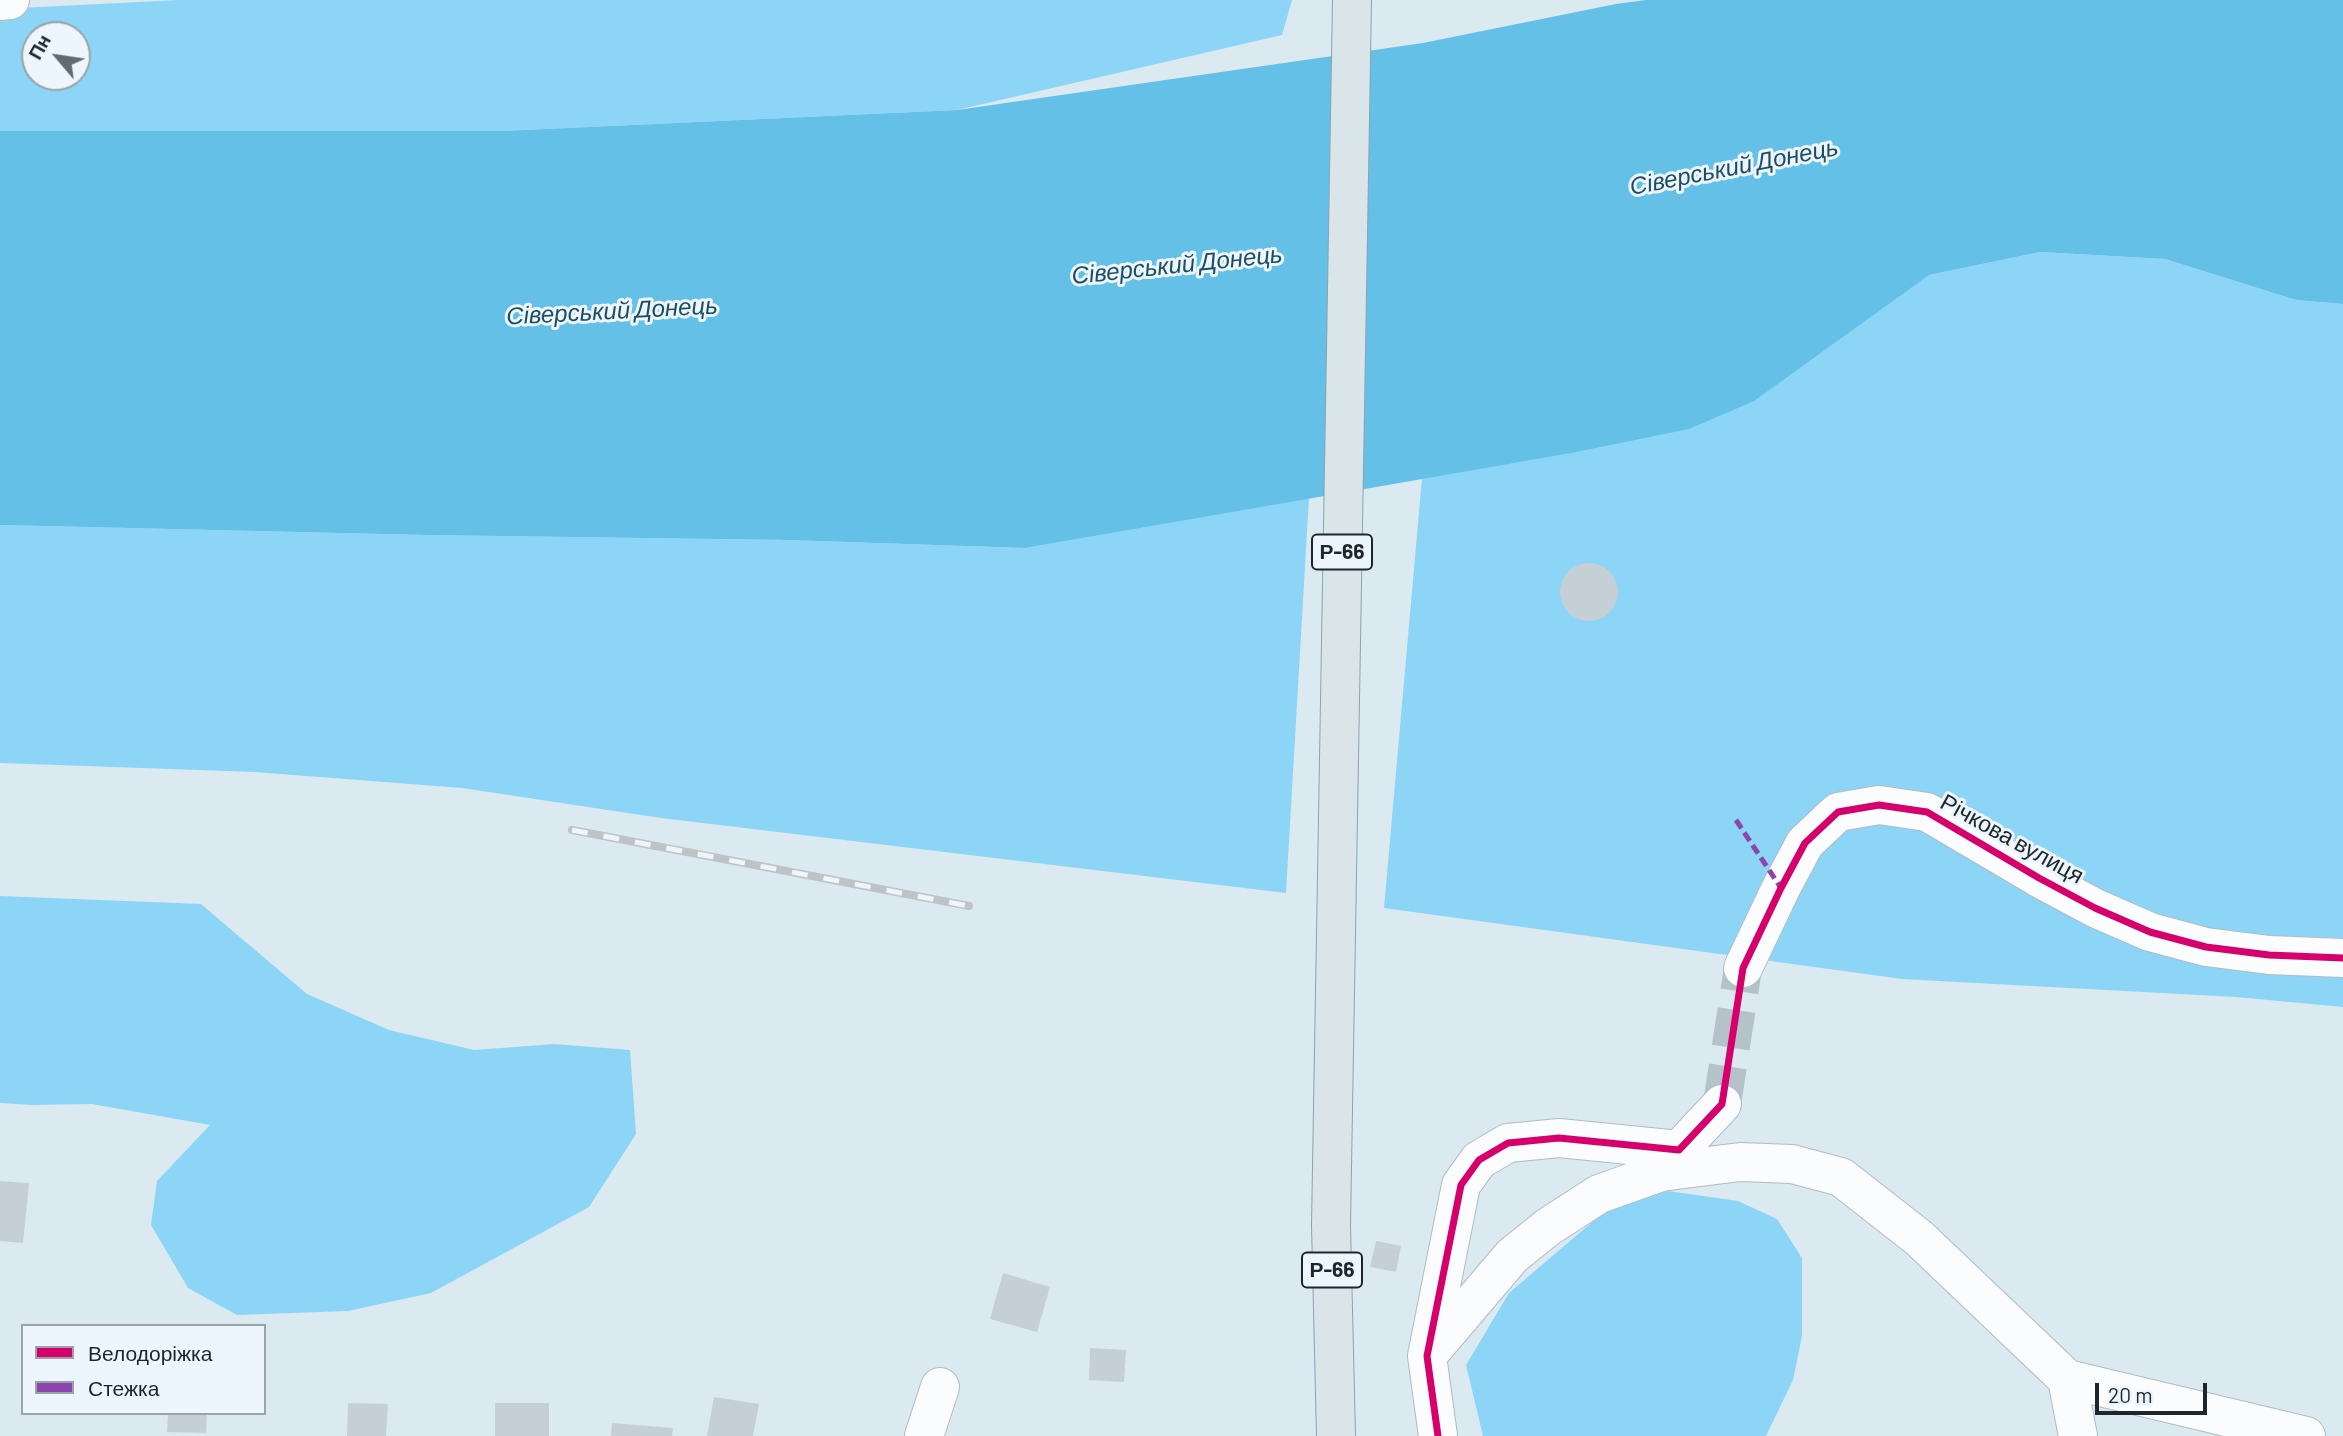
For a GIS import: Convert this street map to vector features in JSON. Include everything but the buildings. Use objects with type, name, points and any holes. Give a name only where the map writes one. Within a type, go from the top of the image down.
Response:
[{"type":"main road","name":"Р-66","points":[[1336,1436],[1331,1225],[1352,0]]},
{"type":"street","points":[[0,1],[10,0]]},
{"type":"street","name":"Річкова вулиця","points":[[1743,968],[1805,843],[1838,812],[1880,805],[1927,812],[2039,878],[2095,908],[2150,932],[2206,947],[2269,956],[2343,958]]},
{"type":"street","points":[[1438,1436],[1427,1356],[1461,1185],[1479,1160],[1508,1143],[1559,1138],[1679,1150],[1722,1104]]},
{"type":"street","points":[[1427,1356],[1512,1256],[1548,1227],[1599,1194],[1661,1172],[1740,1162],[1792,1164],[1841,1177],[1900,1223],[2067,1379],[2306,1436]]},
{"type":"street","points":[[2067,1379],[2078,1436]]},
{"type":"street","points":[[923,1436],[940,1387]]},
{"type":"shaded area","points":[[178,0],[1292,0],[1282,35],[957,110],[502,131],[0,131],[0,9]]},
{"type":"shaded area","points":[[2040,252],[2165,259],[2296,300],[2343,304],[2343,1007],[2236,997],[1902,979],[1384,908],[1422,478],[1566,454],[1862,321],[1929,275]]},
{"type":"shaded area","points":[[1309,498],[1286,893],[661,818],[462,788],[255,772],[0,763],[0,525],[787,540],[1025,548]]},
{"type":"shaded area","points":[[0,896],[201,904],[307,994],[389,1030],[474,1050],[554,1044],[630,1050],[636,1134],[589,1207],[431,1293],[348,1311],[237,1315],[188,1288],[151,1225],[157,1181],[210,1125],[92,1104],[0,1103]]},
{"type":"shaded area","points":[[1668,1191],[1738,1201],[1777,1219],[1802,1258],[1802,1336],[1793,1380],[1766,1436],[1483,1436],[1466,1365],[1509,1293],[1604,1212],[1635,1197]]},
{"type":"water","name":"Сіверський Донець","points":[[1646,0],[2343,0],[2343,304],[2296,300],[2165,259],[2040,252],[1929,275],[1754,401],[1689,429],[1566,454],[1025,548],[787,540],[0,525],[0,131],[502,131],[957,110],[1423,43]]},
{"type":"tunnel","points":[[1722,1104],[1743,968]]},
{"type":"railway","points":[[572,830],[969,906]]},
{"type":"marked path","points":[[1736,820],[1781,888]]},
{"type":"cycle path","points":[[1438,1436],[1427,1356],[1461,1185],[1479,1160],[1508,1143],[1559,1138],[1679,1150],[1722,1104],[1743,968],[1805,843],[1838,812],[1879,805],[1927,812],[2039,878],[2095,908],[2150,932],[2206,947],[2269,955],[2343,958]]}]
